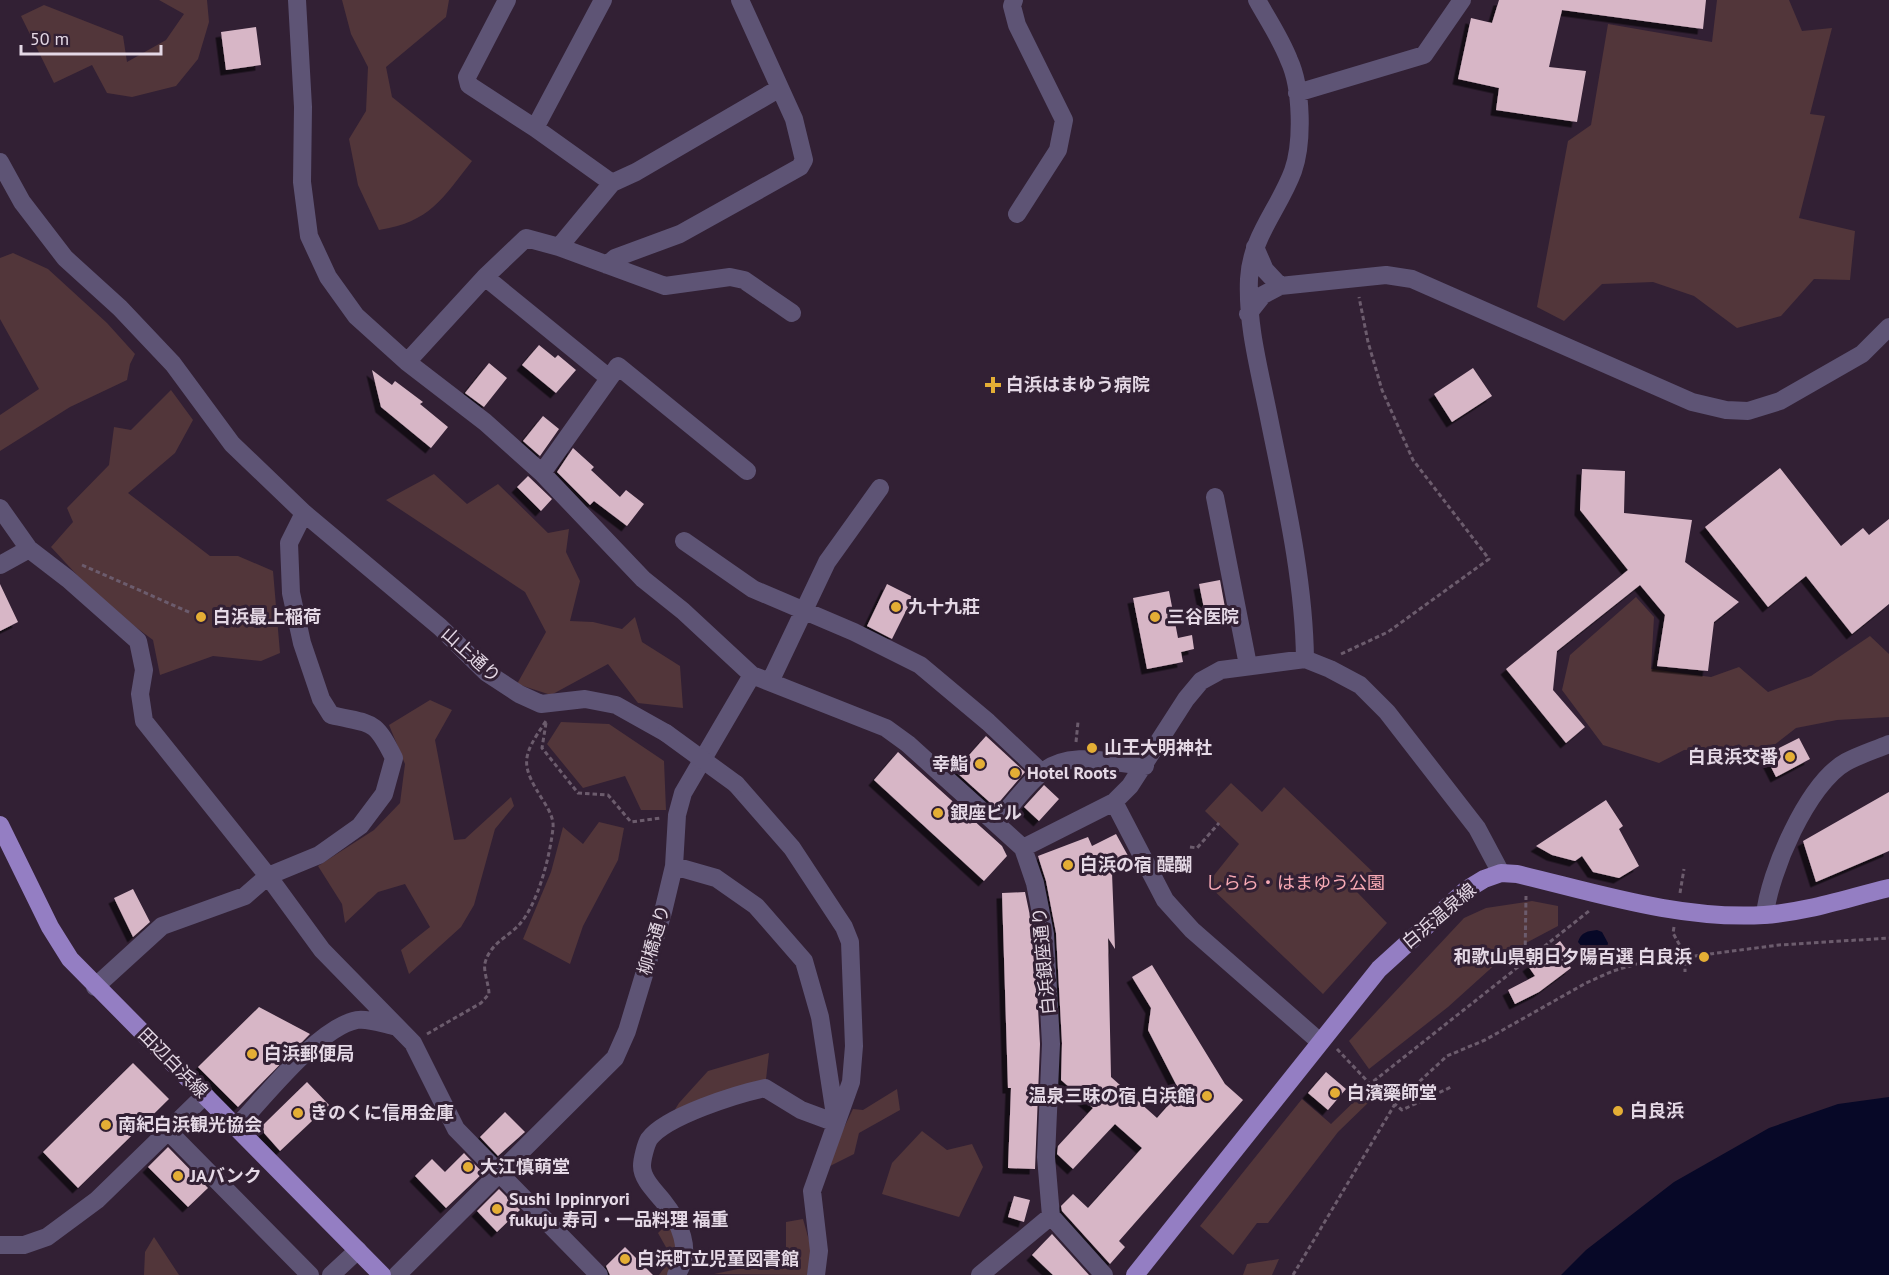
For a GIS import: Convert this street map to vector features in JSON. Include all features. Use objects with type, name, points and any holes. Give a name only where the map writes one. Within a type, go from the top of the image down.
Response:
[{"type":"main road","name":"田辺白浜線","points":[[0,825],[50,927],[70,959],[95,987],[237,1126],[382,1275]]},
{"type":"main road","points":[[1501,873],[1517,874],[1676,911],[1711,915],[1764,915],[1802,910],[1889,888]]},
{"type":"main road","name":"白浜温泉線","points":[[1135,1275],[1379,969],[1414,935],[1466,891],[1484,879],[1501,873]]},
{"type":"street","points":[[297,0],[303,106],[302,182],[309,236],[328,277],[356,316],[407,362],[485,422],[542,473],[643,579],[683,611],[752,675]]},
{"type":"street","points":[[507,0],[467,77],[469,85],[536,128],[612,183]]},
{"type":"street","points":[[536,128],[603,0]]},
{"type":"street","points":[[607,265],[615,258],[680,234],[800,167],[804,160],[794,119],[741,0]]},
{"type":"street","points":[[1014,0],[1012,6],[1017,24],[1064,120],[1058,150],[1017,214]]},
{"type":"street","points":[[1257,0],[1290,61],[1297,93],[1300,131],[1293,171],[1261,230],[1255,247],[1249,276],[1248,314],[1282,483],[1305,627],[1305,659]]},
{"type":"street","points":[[1297,93],[1424,55],[1462,0]]},
{"type":"street","points":[[559,247],[612,183],[636,172],[780,88]]},
{"type":"street","name":"山上通り","points":[[0,162],[22,202],[65,258],[120,308],[173,364],[232,444],[304,513],[440,627],[487,673],[544,711]]},
{"type":"street","points":[[407,362],[485,277],[526,238],[559,247],[665,286],[730,277],[744,280],[792,313]]},
{"type":"street","points":[[1255,247],[1265,270],[1280,286]]},
{"type":"street","points":[[1248,314],[1263,295],[1280,286],[1386,275],[1412,279],[1692,402],[1726,410],[1748,411],[1780,401],[1862,354],[1889,327]]},
{"type":"street","points":[[485,277],[609,378]]},
{"type":"street","points":[[542,473],[618,366],[747,471]]},
{"type":"street","points":[[770,682],[827,562],[880,488]]},
{"type":"street","points":[[1215,497],[1248,665]]},
{"type":"street","points":[[0,508],[29,549],[68,579],[138,641],[144,670],[140,694],[144,721],[268,876],[322,950],[393,1026],[413,1043],[456,1129],[599,1275]]},
{"type":"street","points":[[95,987],[162,926],[245,896],[268,876],[319,855],[360,826],[384,794],[394,758],[380,730],[331,715],[321,699],[302,644],[291,593],[289,543],[304,513]]},
{"type":"street","points":[[684,541],[753,589],[803,609],[920,665],[988,722],[1041,772]]},
{"type":"street","points":[[0,565],[29,549]]},
{"type":"street","points":[[1023,848],[1114,802],[1145,766],[1186,699],[1201,681],[1221,670],[1305,659],[1330,669],[1360,686],[1387,712],[1477,828],[1501,873]]},
{"type":"street","name":"白浜銀座通り","points":[[752,675],[886,728],[908,744],[997,822],[1023,848],[1035,883],[1045,934],[1051,1044],[1046,1157],[1051,1216]]},
{"type":"street","name":"柳橋通り","points":[[397,1275],[615,1058],[627,1031],[663,912],[674,866],[677,815],[687,785],[752,675]]},
{"type":"street","points":[[544,711],[585,699],[616,705],[666,733],[736,784],[792,848],[844,927],[850,942],[854,1046],[851,1083],[812,1191],[819,1251],[816,1275]]},
{"type":"street","points":[[1764,915],[1772,879],[1817,787],[1844,762],[1889,744]]},
{"type":"street","points":[[997,822],[1041,772],[1067,760],[1092,759],[1145,766]]},
{"type":"street","points":[[1114,802],[1165,900],[1192,930],[1320,1042]]},
{"type":"street","points":[[674,866],[716,878],[756,906],[804,961],[820,1017],[836,1123]]},
{"type":"street","points":[[237,1126],[314,1045],[341,1026],[359,1020],[393,1026]]},
{"type":"street","points":[[676,1275],[682,1267],[685,1240],[665,1203],[650,1185],[642,1166],[648,1140],[666,1124],[737,1094],[765,1088],[801,1110],[836,1123]]},
{"type":"street","points":[[0,1245],[24,1245],[47,1237],[97,1200],[205,1095]]},
{"type":"street","points":[[168,1131],[310,1275]]},
{"type":"street","points":[[980,1275],[1051,1216],[1104,1275]]},
{"type":"street","points":[[331,1275],[358,1250]]},
{"type":"path","points":[[1330,669],[1341,654],[1388,632],[1489,559],[1413,459],[1382,390],[1368,342],[1355,277]]},
{"type":"path","points":[[78,564],[190,613]]},
{"type":"path","points":[[544,711],[542,748],[578,793],[608,795],[631,822],[677,815]]},
{"type":"path","points":[[413,1043],[480,1003],[489,994],[484,965],[495,944],[519,925],[546,868],[554,825],[528,773],[526,755],[544,711]]},
{"type":"path","points":[[1190,847],[1197,848],[1219,824]]},
{"type":"path","points":[[1678,900],[1684,869]]},
{"type":"path","points":[[1525,960],[1526,896]]},
{"type":"path","points":[[1370,1084],[1592,908]]},
{"type":"path","points":[[1674,925],[1673,933],[1685,955],[1685,972]]},
{"type":"path","points":[[1293,1275],[1395,1104],[1448,1056],[1485,1040],[1613,970],[1685,955],[1779,945],[1889,938]]},
{"type":"path","points":[[1338,1049],[1370,1084],[1402,1110],[1407,1110],[1451,1087]]},
{"type":"green space","points":[[159,0],[207,0],[209,22],[198,59],[176,86],[132,97],[107,93],[92,65],[54,83],[21,16],[44,5],[123,36],[127,62],[166,40],[184,14]]},
{"type":"green space","points":[[342,0],[449,0],[446,17],[386,67],[392,97],[472,161],[443,197],[423,215],[411,221],[379,230],[358,185],[349,139],[366,111],[368,67],[351,34]]},
{"type":"green space","points":[[1717,0],[1789,0],[1802,31],[1832,28],[1810,114],[1825,116],[1799,218],[1855,231],[1850,280],[1814,279],[1781,316],[1737,328],[1694,296],[1653,282],[1602,284],[1564,321],[1537,307],[1568,141],[1591,125],[1608,24],[1712,42]]},
{"type":"green space","points":[[13,253],[48,269],[107,323],[135,354],[130,364],[127,380],[70,407],[0,451],[0,415],[39,389],[0,319],[0,258]]},
{"type":"green space","points":[[171,390],[193,420],[175,453],[128,493],[210,556],[238,556],[273,571],[280,653],[261,661],[213,656],[160,675],[153,640],[102,602],[51,547],[73,522],[67,508],[109,465],[114,427],[131,430]]},
{"type":"green space","points":[[434,474],[467,504],[498,484],[548,533],[569,529],[566,552],[580,581],[570,621],[593,622],[622,629],[635,617],[642,642],[680,666],[683,708],[638,703],[608,664],[551,695],[517,684],[546,632],[525,592],[386,500]]},
{"type":"green space","points":[[1636,597],[1654,617],[1651,669],[1711,677],[1739,667],[1768,692],[1811,676],[1870,636],[1889,654],[1889,717],[1837,720],[1796,728],[1769,749],[1745,759],[1708,749],[1684,750],[1659,763],[1603,745],[1562,690],[1570,655]]},
{"type":"green space","points":[[430,700],[452,710],[435,740],[454,840],[465,839],[511,797],[514,806],[495,829],[474,905],[461,927],[409,974],[401,950],[430,927],[405,884],[378,892],[345,923],[342,904],[318,866],[374,830],[400,803],[405,764],[389,725]]},
{"type":"green space","points":[[561,722],[609,724],[664,761],[666,810],[641,810],[625,776],[583,788],[547,744]]},
{"type":"green space","name":"しらら・はまゆう公園","points":[[1231,783],[1262,812],[1284,787],[1375,874],[1357,892],[1387,923],[1323,994],[1207,884],[1239,844],[1205,811]]},
{"type":"green space","points":[[599,822],[624,828],[618,860],[583,926],[570,964],[523,939],[551,872],[563,827],[583,844]]},
{"type":"green space","points":[[1532,901],[1558,906],[1558,926],[1509,952],[1448,1007],[1369,1069],[1349,1041],[1464,918],[1486,908]]},
{"type":"green space","points":[[769,1053],[765,1088],[666,1124],[679,1103],[708,1071]]},
{"type":"green space","points":[[897,1089],[900,1110],[859,1133],[854,1154],[824,1169],[853,1109],[863,1110]]},
{"type":"green space","points":[[1366,1090],[1372,1099],[1338,1132],[1268,1223],[1257,1223],[1233,1255],[1200,1226],[1302,1099],[1331,1124]]},
{"type":"green space","points":[[922,1131],[947,1150],[972,1144],[983,1167],[959,1217],[882,1194],[892,1163]]},
{"type":"green space","points":[[803,1219],[812,1251],[807,1275],[714,1274],[786,1259],[786,1222]]},
{"type":"green space","points":[[670,1221],[685,1240],[676,1275],[659,1275],[669,1261],[667,1249],[658,1233]]},
{"type":"green space","points":[[154,1237],[179,1275],[144,1275],[145,1252]]},
{"type":"green space","points":[[1279,1259],[1272,1275],[1243,1275],[1247,1264]]},
{"type":"water","points":[[1597,930],[1602,932],[1608,943],[1606,953],[1587,966],[1578,966],[1578,956],[1595,948],[1583,948],[1578,942],[1579,939],[1585,933]]},
{"type":"water","points":[[1889,1097],[1889,1275],[1561,1275],[1586,1250],[1674,1182],[1769,1128],[1838,1104]]},
{"type":"building","points":[[1499,0],[1706,0],[1703,29],[1562,10],[1549,67],[1586,71],[1577,122],[1496,110],[1499,88],[1458,79],[1471,18],[1492,23]]},
{"type":"building","points":[[256,27],[261,65],[226,70],[221,32]]},
{"type":"building","points":[[539,345],[555,358],[558,355],[576,370],[556,393],[522,365]]},
{"type":"building","points":[[489,363],[507,378],[484,407],[465,393]]},
{"type":"building","points":[[1473,368],[1492,396],[1452,422],[1434,394]]},
{"type":"building","points":[[372,370],[392,385],[395,381],[423,402],[420,404],[448,427],[431,448],[381,407]]},
{"type":"building","points":[[543,416],[559,429],[540,456],[523,441]]},
{"type":"building","points":[[573,448],[594,467],[591,470],[620,497],[626,490],[644,504],[627,526],[594,501],[590,505],[557,472]]},
{"type":"building","points":[[1780,468],[1841,546],[1863,528],[1869,535],[1889,519],[1889,604],[1852,634],[1806,576],[1768,607],[1705,527]]},
{"type":"building","points":[[1582,469],[1625,471],[1624,513],[1692,520],[1685,562],[1739,602],[1714,622],[1708,671],[1657,666],[1665,615],[1640,585],[1557,651],[1553,690],[1585,727],[1566,743],[1506,669],[1628,570],[1580,510]]},
{"type":"building","points":[[528,476],[552,499],[541,511],[517,487]]},
{"type":"building","points":[[1220,580],[1226,613],[1206,618],[1199,584]]},
{"type":"building","points":[[0,584],[18,622],[0,631]]},
{"type":"building","name":"九十九莊","points":[[887,584],[913,597],[892,639],[867,626]]},
{"type":"building","name":"三谷医院","points":[[1169,591],[1178,638],[1192,635],[1194,649],[1181,652],[1183,662],[1147,669],[1133,598]]},
{"type":"building","points":[[986,736],[1025,772],[995,807],[955,771]]},
{"type":"building","points":[[1799,738],[1810,759],[1776,777],[1765,755]]},
{"type":"building","name":"銀座ビル","points":[[898,752],[1002,846],[1007,856],[984,881],[874,780]]},
{"type":"building","points":[[1044,785],[1059,799],[1039,821],[1024,807]]},
{"type":"building","points":[[1889,792],[1889,851],[1816,882],[1803,841]]},
{"type":"building","points":[[1606,800],[1623,826],[1619,829],[1639,866],[1619,878],[1593,872],[1582,856],[1575,861],[1552,855],[1536,846]]},
{"type":"building","points":[[1116,834],[1132,863],[1112,873],[1115,949],[1108,938],[1111,1077],[1157,1118],[1180,1092],[1148,1030],[1151,1008],[1132,977],[1152,965],[1225,1084],[1243,1100],[1119,1241],[1125,1247],[1110,1264],[1062,1211],[1061,1206],[1073,1194],[1088,1208],[1142,1148],[1115,1124],[1073,1169],[1057,1154],[1058,1146],[1093,1108],[1061,1080],[1062,1043],[1056,933],[1046,881],[1038,856],[1088,837],[1092,846]]},
{"type":"building","points":[[133,889],[150,922],[133,937],[114,898]]},
{"type":"building","points":[[1025,892],[1034,935],[1040,1044],[1035,1169],[1008,1168],[1011,1088],[1008,1088],[1002,893]]},
{"type":"building","points":[[1560,941],[1573,958],[1567,962],[1571,968],[1539,992],[1515,1004],[1508,990],[1535,976],[1528,966]]},
{"type":"building","points":[[259,1007],[310,1034],[238,1107],[198,1067]]},
{"type":"building","name":"南紀白浜観光協会","points":[[133,1063],[169,1099],[78,1188],[43,1152]]},
{"type":"building","points":[[1326,1072],[1346,1089],[1328,1110],[1308,1093]]},
{"type":"building","name":"きのくに信用金庫","points":[[307,1082],[329,1105],[280,1151],[264,1133],[263,1125]]},
{"type":"building","points":[[505,1112],[525,1132],[498,1156],[480,1137]]},
{"type":"building","name":"JAバンク","points":[[168,1147],[208,1188],[188,1207],[148,1167]]},
{"type":"building","points":[[464,1153],[483,1173],[446,1208],[415,1176],[432,1159],[445,1172]]},
{"type":"building","name":"Sushi Ippinryori fukuju 寿司・一品料理 福重","points":[[499,1189],[520,1210],[497,1232],[477,1211]]},
{"type":"building","points":[[1014,1196],[1030,1200],[1024,1222],[1008,1217]]},
{"type":"building","points":[[1052,1234],[1089,1275],[1053,1275],[1032,1255]]},
{"type":"building","name":"白浜町立児童図書館","points":[[625,1247],[653,1275],[610,1275],[606,1266]]},
{"type":"place","name":"白浜はまゆう病院","points":[[993,385]]},
{"type":"place","name":"九十九莊","points":[[896,607]]},
{"type":"place","name":"白浜最上稲荷","points":[[201,617]]},
{"type":"place","name":"三谷医院","points":[[1155,617]]},
{"type":"place","name":"山王大明神社","points":[[1092,748]]},
{"type":"place","name":"白良浜交番","points":[[1790,757]]},
{"type":"place","name":"幸鮨","points":[[980,764]]},
{"type":"place","name":"Hotel Roots","points":[[1015,773]]},
{"type":"place","name":"銀座ビル","points":[[938,813]]},
{"type":"place","name":"白浜の宿 醍醐","points":[[1068,865]]},
{"type":"place","name":"和歌山県朝日夕陽百選 白良浜","points":[[1704,957]]},
{"type":"place","name":"白浜郵便局","points":[[252,1054]]},
{"type":"place","name":"白濱藥師堂","points":[[1335,1093]]},
{"type":"place","name":"温泉三昧の宿 白浜館","points":[[1207,1096]]},
{"type":"place","name":"白良浜","points":[[1618,1111]]},
{"type":"place","name":"きのくに信用金庫","points":[[298,1113]]},
{"type":"place","name":"南紀白浜観光協会","points":[[106,1125]]},
{"type":"place","name":"大江慎萌堂","points":[[468,1167]]},
{"type":"place","name":"JAバンク","points":[[178,1176]]},
{"type":"place","name":"Sushi Ippinryori fukuju 寿司・一品料理 福重","points":[[497,1209]]},
{"type":"place","name":"白浜町立児童図書館","points":[[625,1259]]}]
